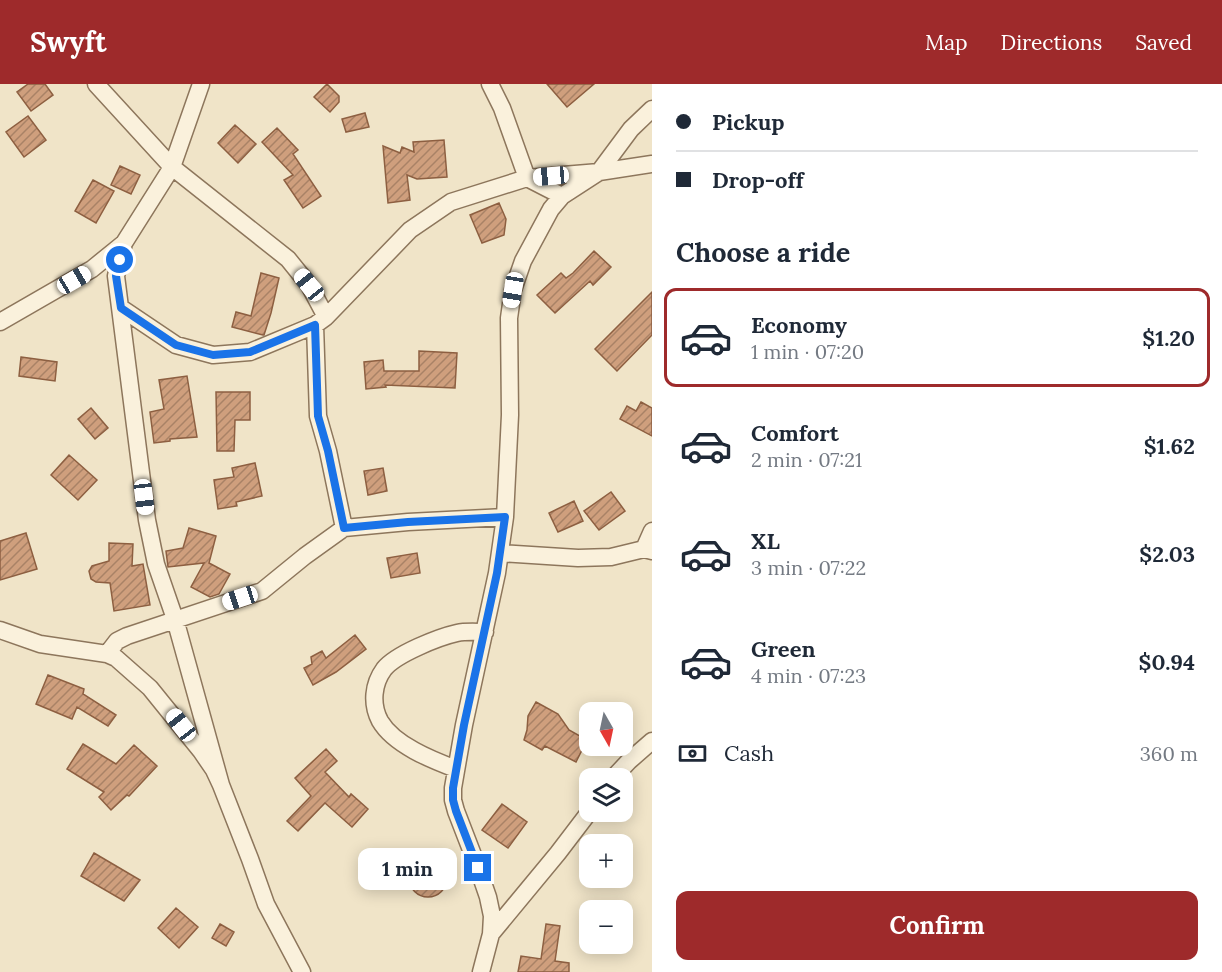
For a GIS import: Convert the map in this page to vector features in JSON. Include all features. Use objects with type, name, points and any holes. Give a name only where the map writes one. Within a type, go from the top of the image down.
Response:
[{"type":"street","points":[[96,84],[172,167],[288,259],[309,285],[321,321],[318,416],[328,451],[344,528]]},
{"type":"street","points":[[0,322],[92,269],[124,243],[172,167],[201,84]]},
{"type":"street","points":[[490,84],[502,108],[527,178],[562,195]]},
{"type":"street","points":[[481,972],[491,934],[492,916],[488,897],[456,811],[453,788],[464,725],[485,632],[505,517],[510,415],[509,318],[513,290],[523,261],[551,209],[562,195],[599,172],[631,129],[652,109]]},
{"type":"street","points":[[121,308],[176,345],[213,355],[250,352],[321,321],[410,230],[451,202],[527,178],[599,172],[652,164]]},
{"type":"street","points":[[124,243],[116,276],[147,520],[156,564],[175,619],[221,785]]},
{"type":"street","points":[[107,654],[117,641],[127,636],[262,591],[304,556],[344,528],[505,517]]},
{"type":"street","points":[[500,553],[578,558],[611,557],[648,550],[652,531]]},
{"type":"street","points":[[0,630],[40,644],[107,654],[116,658],[150,688],[214,770],[266,904],[302,972]]},
{"type":"street","points":[[456,769],[428,758],[398,741],[380,721],[374,703],[375,685],[385,668],[405,654],[433,640],[459,632],[485,632]]},
{"type":"street","points":[[622,768],[652,741]]},
{"type":"street","points":[[491,934],[582,822]]},
{"type":"building","points":[[28,84],[45,84],[53,95],[31,111],[17,92]]},
{"type":"building","points":[[327,84],[339,96],[339,102],[330,112],[314,97]]},
{"type":"building","points":[[547,84],[594,84],[567,107]]},
{"type":"building","points":[[365,113],[369,127],[346,132],[342,119]]},
{"type":"building","points":[[28,116],[46,140],[24,157],[6,132]]},
{"type":"building","points":[[235,125],[256,144],[238,163],[218,143]]},
{"type":"building","points":[[277,128],[298,150],[293,154],[321,196],[303,208],[284,180],[293,175],[262,142]]},
{"type":"building","points":[[444,140],[447,177],[417,179],[407,175],[410,200],[388,203],[383,146],[400,153],[402,147],[414,152],[413,142]]},
{"type":"building","points":[[120,166],[140,175],[131,194],[111,185]]},
{"type":"building","points":[[93,180],[114,191],[96,223],[75,211]]},
{"type":"building","points":[[499,203],[506,219],[504,235],[482,243],[470,215]]},
{"type":"building","points":[[594,251],[611,267],[593,285],[590,281],[555,313],[537,295],[561,273],[566,278],[573,273]]},
{"type":"building","points":[[261,273],[279,278],[264,335],[232,327],[236,312],[251,316]]},
{"type":"building","points":[[652,292],[652,335],[617,371],[595,349]]},
{"type":"building","points":[[419,351],[457,353],[455,388],[385,385],[386,387],[366,389],[364,362],[383,360],[384,371],[419,371]]},
{"type":"building","points":[[21,357],[57,362],[55,381],[19,376]]},
{"type":"building","points":[[187,376],[197,437],[154,443],[150,412],[164,409],[159,380]]},
{"type":"building","points":[[216,392],[250,392],[250,420],[235,420],[234,451],[217,451]]},
{"type":"building","points":[[641,402],[652,408],[652,436],[620,419],[627,406],[636,411]]},
{"type":"building","points":[[91,408],[108,428],[95,439],[78,419]]},
{"type":"building","points":[[69,455],[97,480],[78,500],[51,475]]},
{"type":"building","points":[[255,463],[262,496],[236,502],[237,506],[218,509],[214,480],[234,477],[232,468]]},
{"type":"building","points":[[383,468],[387,491],[368,495],[364,471]]},
{"type":"building","points":[[611,492],[625,511],[599,530],[584,511]]},
{"type":"building","points":[[574,501],[583,521],[558,532],[549,513]]},
{"type":"building","points":[[189,528],[216,536],[209,563],[230,574],[219,594],[210,597],[191,587],[204,563],[168,567],[166,551],[183,548]]},
{"type":"building","points":[[26,533],[37,569],[0,580],[0,541]]},
{"type":"building","points":[[109,543],[133,544],[132,566],[143,564],[150,605],[114,611],[110,583],[96,582],[91,579],[89,571],[92,566],[109,561]]},
{"type":"building","points":[[417,553],[420,573],[391,578],[387,558]]},
{"type":"building","points":[[355,635],[366,649],[336,672],[313,685],[304,668],[312,664],[311,657],[322,651],[326,658]]},
{"type":"building","points":[[48,675],[84,689],[83,694],[116,715],[108,726],[77,707],[72,719],[36,704]]},
{"type":"building","points":[[536,702],[558,714],[569,730],[579,736],[579,756],[576,762],[545,746],[542,750],[524,740],[528,716]]},
{"type":"building","points":[[83,744],[116,764],[134,745],[157,766],[129,796],[127,795],[111,810],[99,797],[104,792],[67,769]]},
{"type":"building","points":[[326,749],[337,761],[325,772],[349,797],[351,794],[368,809],[352,827],[325,803],[298,831],[287,821],[311,796],[295,778]]},
{"type":"building","points":[[502,804],[527,822],[508,848],[482,830]]},
{"type":"building","points":[[94,853],[140,880],[124,901],[81,876]]},
{"type":"building","points":[[428,859],[442,864],[447,878],[442,892],[428,897],[414,892],[409,878],[414,864]]},
{"type":"building","points":[[176,908],[198,927],[179,948],[158,928]]},
{"type":"building","points":[[220,924],[234,932],[226,946],[212,938]]},
{"type":"building","points":[[546,924],[560,926],[555,961],[569,963],[569,972],[518,972],[521,956],[541,959]]},
{"type":"route","points":[[120,260],[116,276],[121,308],[176,345],[213,355],[250,352],[315,325],[318,416],[328,451],[344,528],[505,517],[497,573],[464,725],[453,788],[456,811],[478,868]]}]
